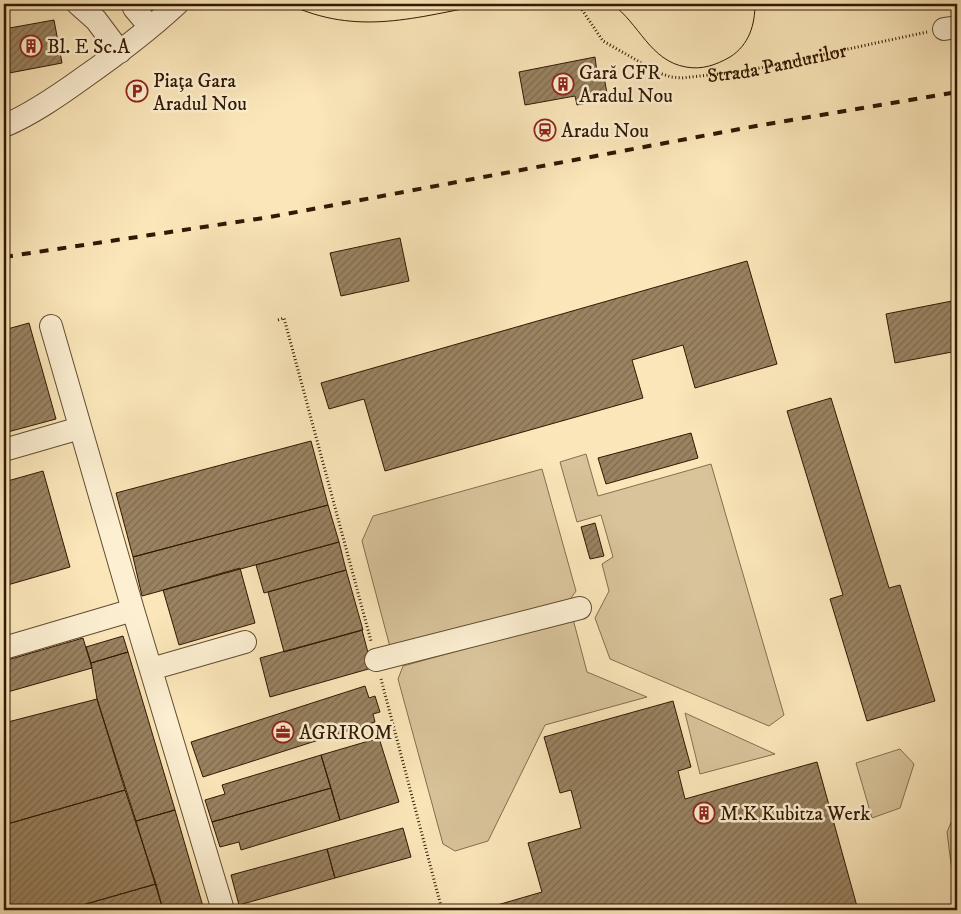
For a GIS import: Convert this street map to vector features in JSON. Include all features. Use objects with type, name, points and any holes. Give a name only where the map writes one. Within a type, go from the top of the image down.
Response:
[{"type":"street","points":[[78,4],[96,20],[120,52]]},
{"type":"street","points":[[134,4],[134,8],[150,27]]},
{"type":"street","points":[[4,126],[47,103],[120,52],[177,4]]},
{"type":"street","points":[[51,326],[150,669],[223,910]]},
{"type":"street","points":[[4,450],[80,428]]},
{"type":"street","points":[[376,660],[580,608]]},
{"type":"street","points":[[4,648],[133,610]]},
{"type":"street","points":[[150,669],[244,642]]},
{"type":"path","name":"Strada Pandurilor","points":[[578,4],[603,41],[671,78],[746,71],[951,28]]},
{"type":"path","points":[[278,320],[284,318],[442,910]]},
{"type":"shaded area","points":[[586,454],[598,496],[711,464],[784,715],[769,726],[610,659],[595,618],[609,591],[602,564],[613,557],[601,515],[577,522],[560,462]]},
{"type":"shaded area","points":[[542,469],[576,591],[569,601],[390,647],[362,541],[373,516]]},
{"type":"shaded area","points":[[573,619],[587,672],[647,697],[545,725],[488,841],[455,851],[443,844],[398,679],[403,666]]},
{"type":"shaded area","points":[[685,713],[775,754],[700,774]]},
{"type":"shaded area","points":[[900,749],[914,764],[900,808],[872,818],[856,763]]},
{"type":"shaded area","points":[[957,808],[957,895],[955,896],[947,832]]},
{"type":"building","name":"Bl. E Sc.A","points":[[54,20],[62,63],[4,74],[4,29]]},
{"type":"building","name":"Gară CFR Aradul Nou","points":[[595,57],[597,72],[603,71],[608,99],[577,105],[575,96],[525,105],[519,72]]},
{"type":"building","points":[[400,238],[409,281],[341,296],[330,253]]},
{"type":"building","points":[[747,261],[777,364],[695,388],[683,345],[632,360],[643,398],[385,471],[364,399],[329,409],[321,383]]},
{"type":"building","points":[[957,300],[957,351],[895,363],[886,314]]},
{"type":"building","points":[[29,323],[56,419],[4,433],[4,330]]},
{"type":"building","points":[[831,398],[889,588],[900,585],[935,701],[867,721],[830,599],[843,595],[787,411]]},
{"type":"building","points":[[691,433],[698,458],[606,484],[598,458]]},
{"type":"building","points":[[311,441],[328,505],[133,557],[116,493]]},
{"type":"building","points":[[43,471],[70,567],[4,586],[4,482]]},
{"type":"building","points":[[328,505],[339,542],[142,596],[133,557]]},
{"type":"building","points":[[595,523],[604,556],[590,559],[581,527]]},
{"type":"building","points":[[339,542],[346,570],[264,593],[256,565]]},
{"type":"building","points":[[240,568],[255,623],[179,645],[163,590]]},
{"type":"building","points":[[346,570],[363,630],[284,652],[268,592]]},
{"type":"building","points":[[362,630],[372,668],[270,697],[260,658]]},
{"type":"building","points":[[123,636],[128,652],[91,663],[86,647]]},
{"type":"building","points":[[83,638],[92,668],[4,693],[4,661]]},
{"type":"building","points":[[128,652],[175,810],[136,821],[97,699],[91,663]]},
{"type":"building","name":"AGRIROM","points":[[365,686],[369,698],[375,696],[380,712],[373,714],[375,722],[203,777],[191,742]]},
{"type":"building","points":[[97,699],[125,790],[4,825],[4,723]]},
{"type":"building","name":"M.K Kubitza Werk","points":[[673,701],[691,767],[678,771],[685,799],[817,762],[858,910],[487,910],[487,908],[542,892],[528,843],[581,828],[571,790],[560,793],[544,737]]},
{"type":"building","points":[[379,738],[399,802],[340,820],[321,755]]},
{"type":"building","points":[[321,755],[331,788],[212,822],[205,800],[225,794],[222,785]]},
{"type":"building","points":[[331,788],[340,820],[241,850],[239,842],[220,847],[212,822]]},
{"type":"building","points":[[125,790],[156,884],[65,910],[4,910],[4,825]]},
{"type":"building","points":[[175,810],[204,910],[163,910],[136,821]]},
{"type":"building","points":[[403,828],[411,857],[335,878],[327,849]]},
{"type":"building","points":[[327,849],[335,878],[239,905],[231,875]]},
{"type":"building","points":[[156,884],[163,910],[65,910]]},
{"type":"tram line","points":[[288,4],[314,14],[339,20],[363,22],[412,18],[488,4]]},
{"type":"tram line","points":[[335,4],[364,7],[392,4]]},
{"type":"tram line","points":[[387,6],[438,4]]},
{"type":"tram line","points":[[612,4],[663,57],[686,67],[698,68],[725,60],[742,47],[750,34],[755,4]]},
{"type":"railway","points":[[4,257],[270,217],[756,126],[957,92]]},
{"type":"place","name":"Bl. E Sc.A","points":[[31,46]]},
{"type":"place","name":"Gară CFR Aradul Nou","points":[[563,84]]},
{"type":"place","name":"Piața Gara Aradul Nou","points":[[137,91]]},
{"type":"place","name":"Aradu Nou","points":[[545,130]]},
{"type":"place","name":"AGRIROM","points":[[283,732]]},
{"type":"place","name":"M.K Kubitza Werk","points":[[704,813]]}]
